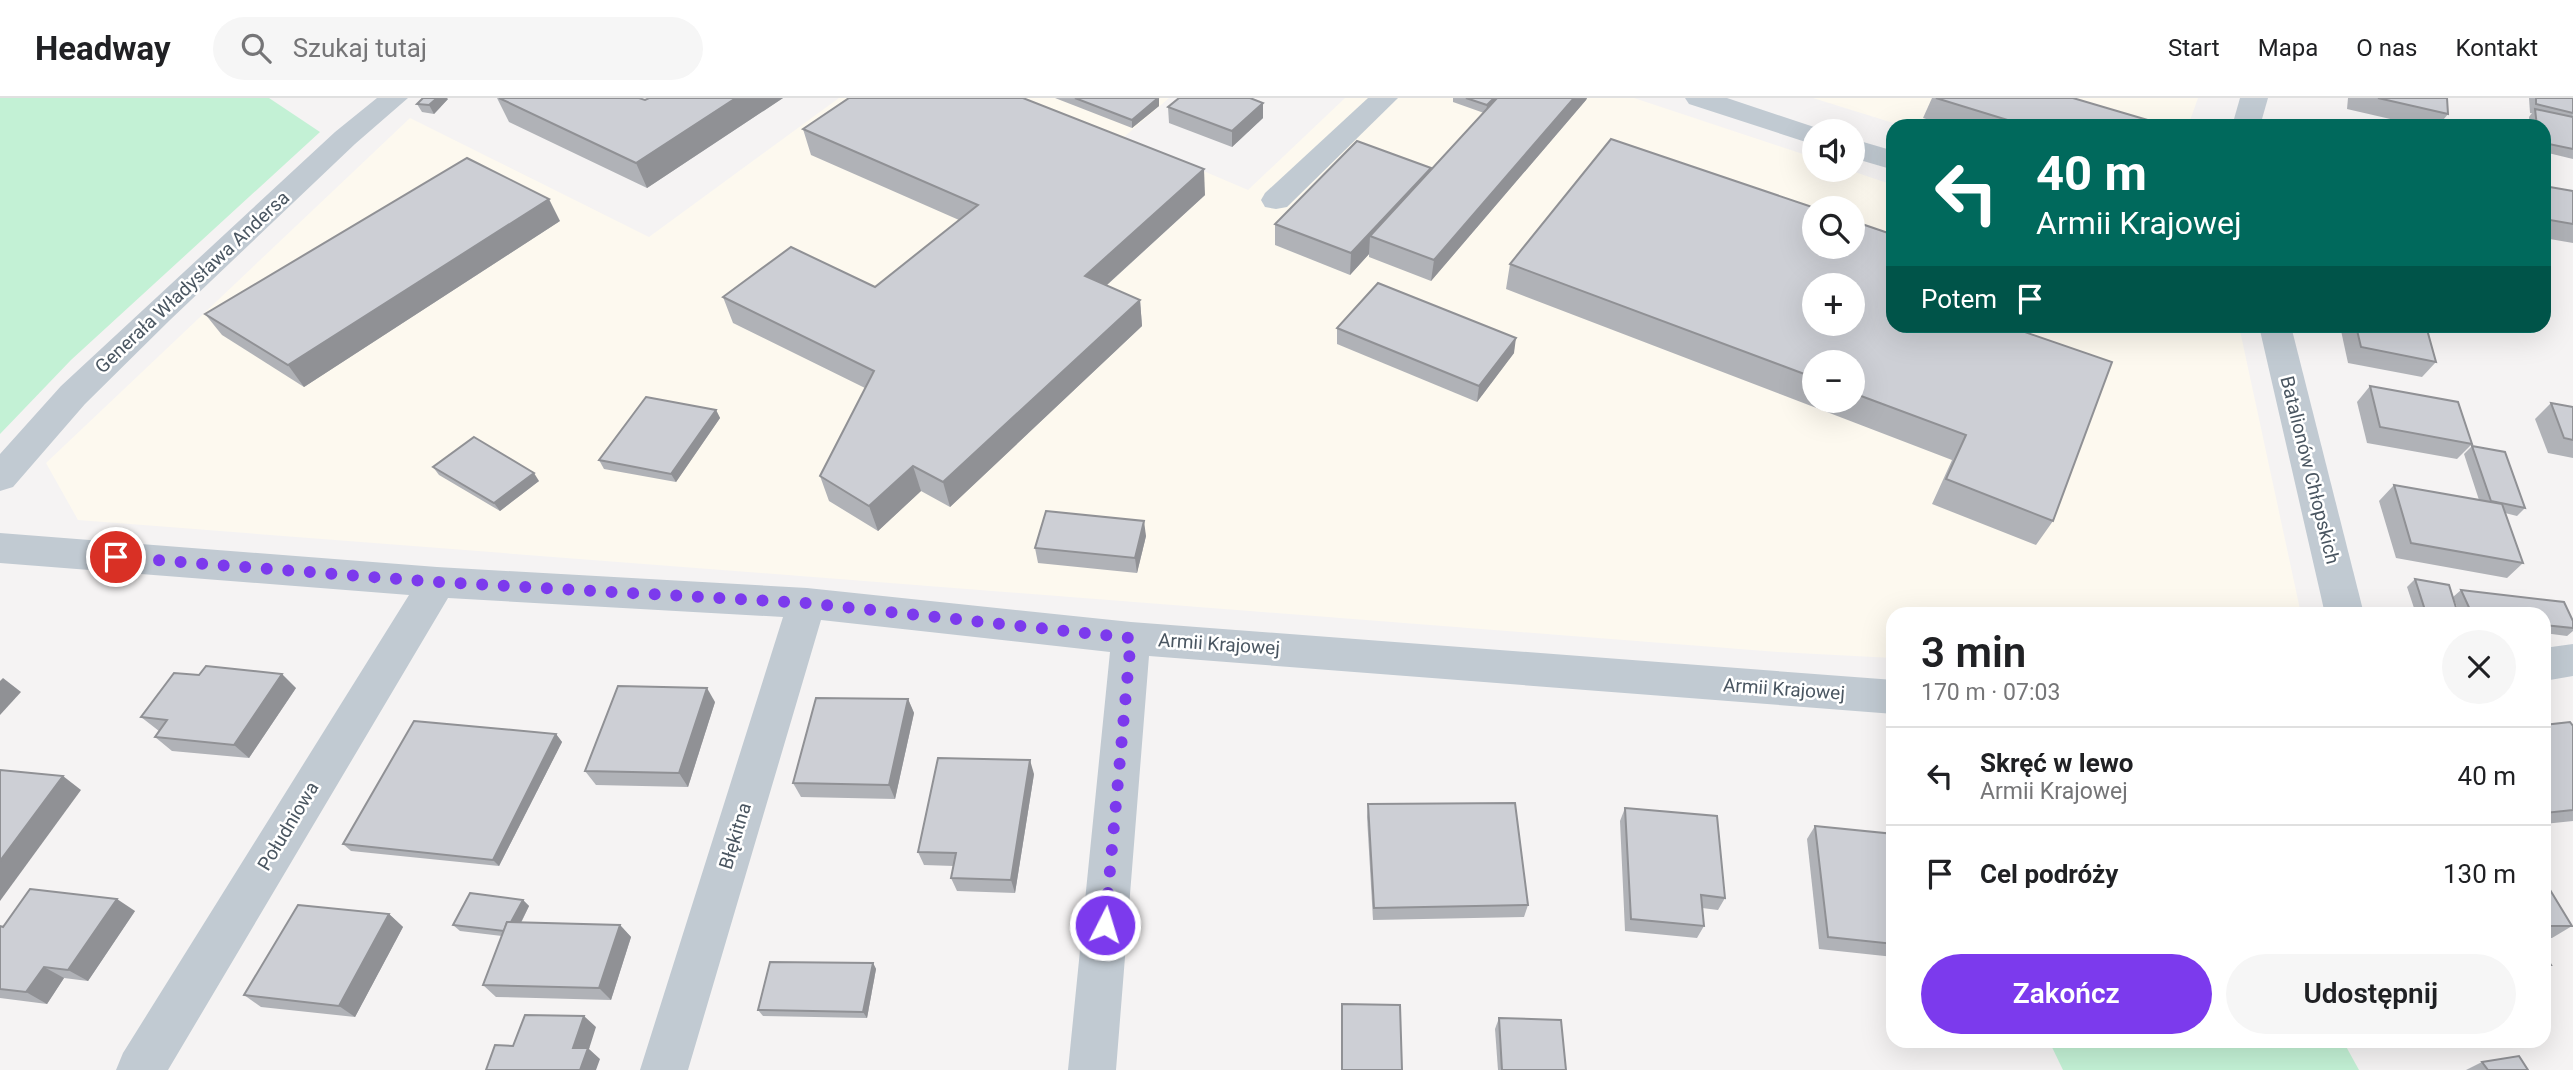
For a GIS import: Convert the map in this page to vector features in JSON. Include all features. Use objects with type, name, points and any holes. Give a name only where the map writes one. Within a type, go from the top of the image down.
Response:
[{"type":"street","name":"Generała Władysława Andersa","points":[[0,478],[74,395],[158,312],[368,117],[394,98]]},
{"type":"street","points":[[1276,200],[1384,98]]},
{"type":"street","points":[[1699,98],[1802,132]]},
{"type":"street","points":[[2248,119],[2254,98]]},
{"type":"street","points":[[1865,152],[1886,158]]},
{"type":"street","name":"Batalionów Chłopskich","points":[[2277,333],[2343,607]]},
{"type":"street","name":"Armii Krajowej","points":[[0,548],[437,582],[807,603],[1131,638],[1886,696]]},
{"type":"street","name":"Południowa","points":[[140,1070],[437,582]]},
{"type":"street","name":"Błękitna","points":[[664,1070],[807,603]]},
{"type":"street","points":[[1092,1070],[1131,638]]},
{"type":"street","points":[[2551,663],[2573,660]]},
{"type":"shaded area","points":[[839,98],[1169,98],[1124,137],[1248,190],[1345,98],[1634,98],[1802,154],[1802,182],[1865,182],[1865,175],[1886,183],[1886,333],[2241,333],[2299,607],[1886,607],[1886,658],[1778,652],[78,520],[46,463],[410,118],[649,237]]},
{"type":"shaded area","points":[[1813,98],[2198,98],[2190,119],[1886,121]]},
{"type":"green space","points":[[0,98],[269,98],[320,132],[71,360],[0,434]]},
{"type":"green space","points":[[2052,1048],[2347,1048],[2359,1070],[2063,1070]]},
{"type":"building","points":[[423,98],[437,98],[429,105],[417,104]]},
{"type":"building","points":[[499,98],[645,100],[736,98],[636,163]]},
{"type":"building","points":[[849,98],[1023,98],[1204,169],[1085,276],[1140,300],[943,482],[913,466],[869,506],[820,476],[874,371],[723,297],[791,247],[875,287],[978,205],[803,129]]},
{"type":"building","points":[[1075,98],[1158,98],[1132,120]]},
{"type":"building","points":[[1179,98],[1250,98],[1263,103],[1232,131],[1168,107]]},
{"type":"building","points":[[1466,98],[1494,98],[1487,105]]},
{"type":"building","points":[[1497,98],[1574,98],[1434,260],[1370,236]]},
{"type":"building","points":[[1936,98],[2073,98],[2144,119],[2004,119]]},
{"type":"building","points":[[2378,98],[2447,98],[2448,114]]},
{"type":"building","points":[[2536,98],[2573,98],[2573,113],[2536,104]]},
{"type":"building","points":[[2535,109],[2573,117],[2573,149],[2551,144],[2551,119],[2536,119]]},
{"type":"building","points":[[1611,139],[1802,204],[1802,259],[1865,259],[1865,225],[1886,232],[1886,333],[2028,333],[2112,362],[2053,521],[1946,479],[1966,435],[1865,397],[1865,350],[1802,350],[1802,373],[1510,264]]},
{"type":"building","points":[[1357,141],[1431,168],[1351,253],[1275,224]]},
{"type":"building","points":[[467,158],[549,199],[288,365],[205,314]]},
{"type":"building","points":[[2551,187],[2573,191],[2573,224],[2551,220]]},
{"type":"building","points":[[1378,283],[1516,338],[1479,386],[1337,328]]},
{"type":"building","points":[[2358,333],[2428,333],[2436,362],[2361,347]]},
{"type":"building","points":[[2370,386],[2458,402],[2472,444],[2380,427]]},
{"type":"building","points":[[646,397],[716,410],[671,474],[599,460]]},
{"type":"building","points":[[2551,403],[2573,407],[2573,440],[2564,438]]},
{"type":"building","points":[[474,437],[534,473],[494,503],[433,467]]},
{"type":"building","points":[[2472,446],[2505,452],[2525,508],[2491,501]]},
{"type":"building","points":[[2394,485],[2502,504],[2523,563],[2411,543]]},
{"type":"building","points":[[1046,511],[1144,521],[1135,558],[1035,548]]},
{"type":"building","points":[[2415,579],[2449,585],[2456,607],[2424,607]]},
{"type":"building","points":[[2461,590],[2564,602],[2573,621],[2573,628],[2551,626],[2551,607],[2469,607]]},
{"type":"building","points":[[206,666],[282,674],[234,745],[155,737],[167,720],[141,717],[174,673],[199,675]]},
{"type":"building","points":[[618,686],[707,688],[679,773],[585,771]]},
{"type":"building","points":[[816,698],[908,699],[889,785],[793,783]]},
{"type":"building","points":[[414,721],[556,734],[493,860],[343,844]]},
{"type":"building","points":[[2570,722],[2573,726],[2573,810],[2551,812],[2551,724]]},
{"type":"building","points":[[938,758],[1030,760],[1011,880],[951,878],[956,853],[918,852]]},
{"type":"building","points":[[0,770],[63,776],[0,861]]},
{"type":"building","points":[[1515,803],[1528,905],[1374,908],[1368,804]]},
{"type":"building","points":[[1625,808],[1717,816],[1725,898],[1701,895],[1704,926],[1631,919]]},
{"type":"building","points":[[1815,826],[1886,833],[1886,943],[1828,937]]},
{"type":"building","points":[[30,889],[117,899],[68,970],[44,967],[26,992],[0,989],[0,926],[3,927]]},
{"type":"building","points":[[2551,892],[2572,926],[2551,926]]},
{"type":"building","points":[[470,893],[523,900],[511,922],[507,922],[504,931],[453,925]]},
{"type":"building","points":[[298,905],[389,914],[339,1006],[244,995]]},
{"type":"building","points":[[507,922],[620,925],[599,988],[483,985]]},
{"type":"building","points":[[770,962],[873,963],[863,1012],[758,1010]]},
{"type":"building","points":[[1342,1004],[1400,1005],[1402,1070],[1342,1070]]},
{"type":"building","points":[[525,1015],[584,1016],[573,1048],[588,1048],[580,1070],[486,1070],[495,1045],[513,1046]]},
{"type":"building","points":[[1499,1018],[1561,1020],[1566,1070],[1502,1070]]},
{"type":"building","points":[[2519,1056],[2528,1070],[2488,1070],[2482,1062]]},
{"type":"route","points":[[116,557],[437,582],[807,603],[1131,638],[1105,925]]}]
